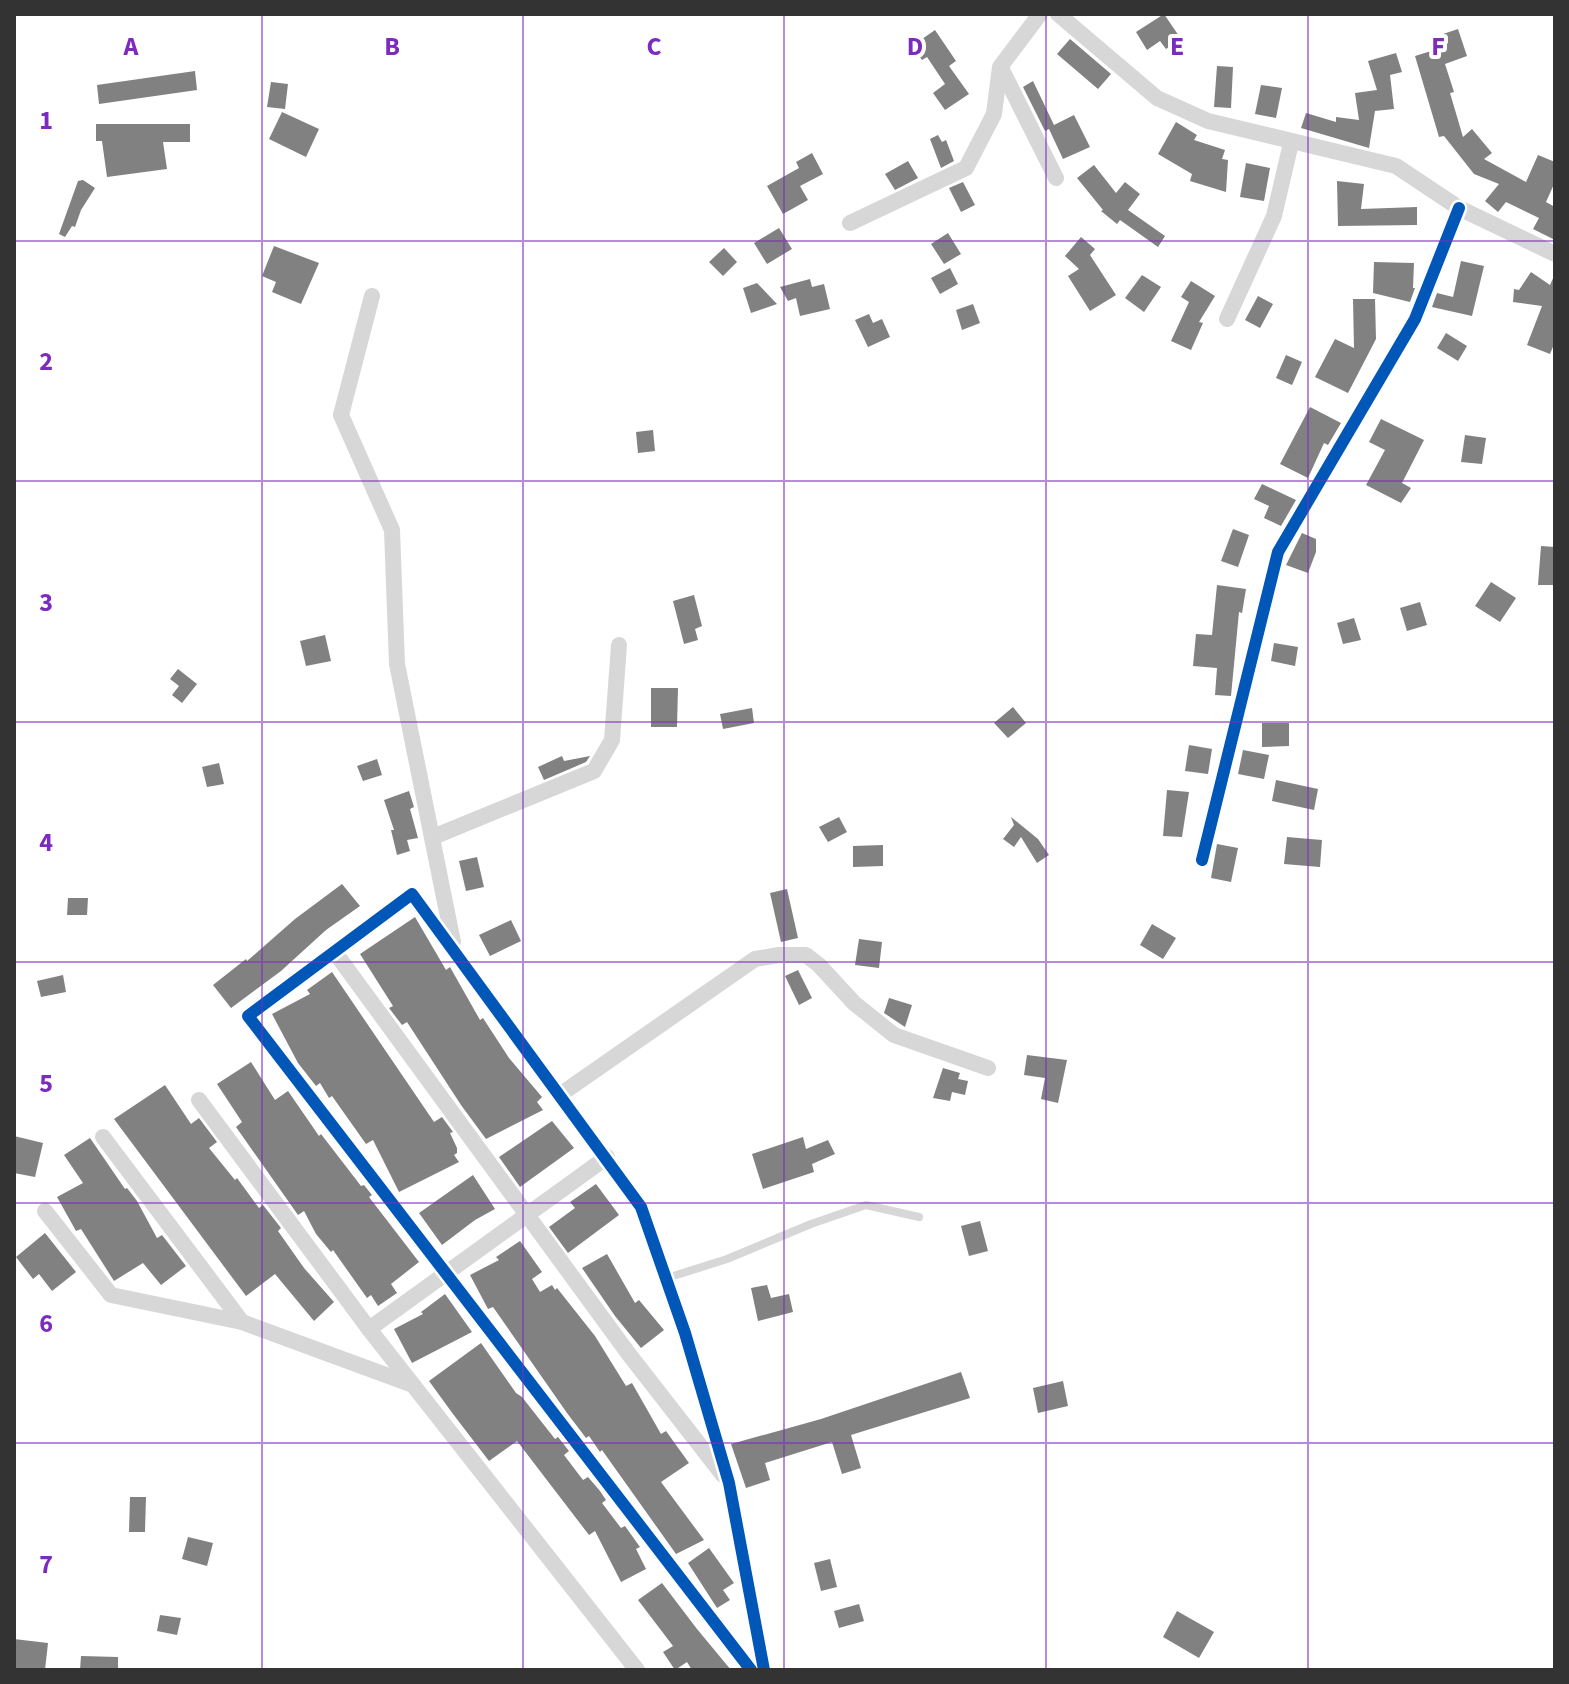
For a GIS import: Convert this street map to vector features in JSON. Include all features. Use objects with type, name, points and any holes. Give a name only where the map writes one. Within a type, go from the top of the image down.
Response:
[{"type":"street","points":[[850,223],[966,168],[994,114],[1000,67],[1040,14]]},
{"type":"street","points":[[1058,14],[1157,98],[1208,121],[1396,166],[1459,208],[1555,254]]},
{"type":"street","points":[[1000,67],[1056,178]]},
{"type":"street","points":[[1227,319],[1274,216],[1291,143]]},
{"type":"street","points":[[1202,860],[1278,552],[1415,319],[1459,208]]},
{"type":"street","points":[[372,296],[341,415],[392,530],[397,664],[454,948]]},
{"type":"street","points":[[433,837],[594,771],[612,740],[619,645]]},
{"type":"street","points":[[751,1670],[248,1016],[412,894],[641,1207],[685,1333],[729,1483],[764,1670]]},
{"type":"street","points":[[334,951],[628,1353],[729,1483]]},
{"type":"street","points":[[561,1094],[755,959],[779,955],[806,955],[854,1003],[894,1035],[988,1068]]},
{"type":"street","points":[[199,1100],[369,1329],[637,1670]]},
{"type":"street","points":[[103,1137],[242,1322]]},
{"type":"street","points":[[369,1329],[607,1157]]},
{"type":"street","points":[[45,1211],[111,1295],[242,1322],[415,1385]]},
{"type":"lane","points":[[666,1278],[727,1259],[866,1205],[919,1217]]},
{"type":"building","points":[[1164,14],[1181,39],[1166,49],[1160,41],[1147,50],[1136,32]]},
{"type":"building","points":[[1458,29],[1467,56],[1445,64],[1463,137],[1472,129],[1492,153],[1484,159],[1526,182],[1538,155],[1555,162],[1555,182],[1546,202],[1555,207],[1555,240],[1533,229],[1539,218],[1506,202],[1498,212],[1485,201],[1499,184],[1474,174],[1444,136],[1439,137],[1415,56],[1444,47],[1440,35]]},
{"type":"building","points":[[935,30],[956,61],[949,66],[969,94],[945,110],[933,93],[945,84],[927,57],[922,60],[912,46]]},
{"type":"building","points":[[1070,39],[1111,74],[1098,89],[1057,54]]},
{"type":"building","points":[[1396,53],[1402,72],[1390,75],[1394,109],[1375,111],[1369,148],[1301,128],[1306,113],[1336,122],[1336,117],[1359,120],[1355,93],[1377,90],[1368,61]]},
{"type":"building","points":[[1217,66],[1233,67],[1231,108],[1214,107]]},
{"type":"building","points":[[195,71],[197,90],[99,104],[97,85]]},
{"type":"building","points":[[1033,81],[1054,125],[1074,115],[1090,147],[1063,159],[1023,87]]},
{"type":"building","points":[[271,82],[288,84],[285,109],[267,107]]},
{"type":"building","points":[[1261,85],[1282,88],[1276,118],[1255,114]]},
{"type":"building","points":[[282,112],[319,129],[306,157],[269,139]]},
{"type":"building","points":[[1176,122],[1197,135],[1194,140],[1225,150],[1222,159],[1228,160],[1226,192],[1190,181],[1192,174],[1158,154]]},
{"type":"building","points":[[96,124],[190,124],[190,142],[163,142],[167,169],[107,177],[102,141],[96,141]]},
{"type":"building","points":[[938,135],[942,142],[946,140],[954,161],[941,168],[930,139]]},
{"type":"building","points":[[812,153],[823,174],[800,186],[808,200],[783,214],[767,186],[799,168],[796,162]]},
{"type":"building","points":[[908,161],[918,178],[895,190],[885,174]]},
{"type":"building","points":[[1246,163],[1270,168],[1264,201],[1240,197]]},
{"type":"building","points":[[1094,165],[1116,193],[1125,182],[1140,194],[1128,210],[1165,236],[1158,247],[1120,220],[1117,224],[1101,211],[1077,178]]},
{"type":"building","points":[[83,180],[95,188],[81,210],[75,227],[72,226],[65,237],[59,234],[78,181]]},
{"type":"building","points":[[1337,181],[1364,184],[1361,209],[1417,207],[1417,225],[1338,226]]},
{"type":"building","points":[[963,182],[975,205],[961,212],[949,188]]},
{"type":"building","points":[[779,228],[792,249],[767,264],[754,243]]},
{"type":"building","points":[[948,233],[961,254],[944,264],[931,244]]},
{"type":"building","points":[[1081,237],[1095,249],[1090,255],[1116,295],[1090,311],[1068,276],[1079,269],[1065,256]]},
{"type":"building","points":[[274,246],[319,263],[301,304],[272,292],[276,282],[262,276]]},
{"type":"building","points":[[724,248],[737,262],[723,276],[709,262]]},
{"type":"building","points":[[1461,261],[1484,266],[1472,316],[1432,307],[1437,293],[1453,297]]},
{"type":"building","points":[[1374,262],[1414,263],[1415,288],[1410,302],[1373,293]]},
{"type":"building","points":[[950,268],[958,284],[940,294],[931,278]]},
{"type":"building","points":[[1531,272],[1550,285],[1555,274],[1555,342],[1550,354],[1527,345],[1542,306],[1513,302],[1514,289],[1519,290]]},
{"type":"building","points":[[1142,275],[1161,287],[1144,312],[1125,298]]},
{"type":"building","points":[[810,279],[812,287],[824,284],[830,309],[800,316],[796,298],[788,301],[780,287]]},
{"type":"building","points":[[1191,281],[1215,296],[1199,322],[1203,323],[1191,350],[1171,341],[1189,302],[1181,297]]},
{"type":"building","points":[[757,283],[777,304],[751,313],[743,288]]},
{"type":"building","points":[[1258,296],[1273,304],[1260,328],[1245,320]]},
{"type":"building","points":[[1353,299],[1375,299],[1376,339],[1348,393],[1315,377],[1335,339],[1354,348]]},
{"type":"building","points":[[973,304],[980,323],[962,330],[956,310]]},
{"type":"building","points":[[869,314],[873,323],[882,319],[890,337],[868,347],[855,320]]},
{"type":"building","points":[[1446,333],[1467,346],[1458,361],[1437,348]]},
{"type":"building","points":[[1286,355],[1302,362],[1292,385],[1276,378]]},
{"type":"building","points":[[1310,407],[1341,423],[1328,445],[1324,443],[1308,478],[1280,464]]},
{"type":"building","points":[[1381,419],[1424,440],[1402,483],[1411,488],[1401,503],[1366,485],[1385,450],[1369,442]]},
{"type":"building","points":[[653,430],[655,451],[638,453],[636,432]]},
{"type":"building","points":[[1465,435],[1486,438],[1482,464],[1461,462]]},
{"type":"building","points":[[1262,484],[1296,500],[1281,526],[1264,518],[1269,506],[1254,499]]},
{"type":"building","points":[[1233,529],[1249,535],[1238,567],[1221,561]]},
{"type":"building","points":[[1302,533],[1316,539],[1316,552],[1308,573],[1286,565]]},
{"type":"building","points":[[1541,546],[1555,547],[1555,585],[1538,585]]},
{"type":"building","points":[[1491,582],[1516,598],[1500,622],[1475,606]]},
{"type":"building","points":[[1217,585],[1246,589],[1242,613],[1239,612],[1231,696],[1215,695],[1217,668],[1193,666],[1196,634],[1212,635]]},
{"type":"building","points":[[694,595],[702,626],[695,629],[698,640],[684,644],[673,601]]},
{"type":"building","points":[[1420,602],[1427,625],[1407,631],[1400,608]]},
{"type":"building","points":[[1354,618],[1361,640],[1343,644],[1337,623]]},
{"type":"building","points":[[325,635],[331,661],[306,666],[300,641]]},
{"type":"building","points":[[1274,643],[1298,647],[1295,666],[1271,661]]},
{"type":"building","points":[[178,669],[197,684],[182,703],[172,695],[179,686],[170,679]]},
{"type":"building","points":[[651,688],[678,688],[677,727],[651,727]]},
{"type":"building","points":[[1013,707],[1026,723],[1008,738],[994,723]]},
{"type":"building","points":[[752,708],[754,723],[723,729],[720,714]]},
{"type":"building","points":[[1262,723],[1289,723],[1289,746],[1262,747]]},
{"type":"building","points":[[1189,745],[1212,749],[1208,774],[1185,771]]},
{"type":"building","points":[[1243,750],[1269,755],[1264,779],[1238,774]]},
{"type":"building","points":[[562,756],[564,761],[590,756],[586,762],[544,780],[538,767]]},
{"type":"building","points":[[377,759],[382,775],[363,781],[357,766]]},
{"type":"building","points":[[219,763],[224,784],[207,787],[202,767]]},
{"type":"building","points":[[1276,780],[1318,789],[1314,810],[1272,801]]},
{"type":"building","points":[[1167,790],[1189,792],[1182,837],[1163,836]]},
{"type":"building","points":[[409,791],[414,807],[410,809],[418,838],[407,840],[410,851],[397,855],[391,830],[394,830],[384,800]]},
{"type":"building","points":[[839,817],[847,832],[828,842],[819,827]]},
{"type":"building","points":[[1011,817],[1038,839],[1049,855],[1037,863],[1021,837],[1014,847],[1003,839],[1014,825]]},
{"type":"building","points":[[1287,837],[1322,840],[1320,867],[1284,864]]},
{"type":"building","points":[[1217,844],[1238,848],[1231,882],[1211,878]]},
{"type":"building","points":[[883,845],[883,866],[853,867],[853,846]]},
{"type":"building","points":[[477,857],[484,887],[466,891],[459,861]]},
{"type":"building","points":[[342,884],[360,906],[231,1008],[213,985]]},
{"type":"building","points":[[787,889],[798,938],[781,942],[770,893]]},
{"type":"building","points":[[68,898],[88,898],[87,915],[67,915]]},
{"type":"building","points":[[415,917],[446,970],[450,967],[480,1020],[483,1018],[509,1058],[542,1097],[537,1102],[543,1110],[486,1139],[407,1022],[402,1025],[389,1008],[393,1006],[360,954]]},
{"type":"building","points":[[511,920],[521,941],[490,956],[479,935]]},
{"type":"building","points":[[1152,924],[1176,938],[1163,959],[1140,945]]},
{"type":"building","points":[[859,939],[882,942],[879,968],[855,965]]},
{"type":"building","points":[[798,970],[812,998],[799,1005],[785,976]]},
{"type":"building","points":[[332,972],[434,1122],[442,1117],[453,1132],[450,1133],[457,1148],[454,1155],[459,1162],[399,1192],[373,1140],[366,1144],[332,1096],[329,1098],[320,1083],[316,1086],[298,1063],[272,1014],[310,994],[307,990]]},
{"type":"building","points":[[63,975],[66,992],[41,997],[37,981]]},
{"type":"building","points":[[889,998],[912,1005],[905,1027],[884,1013]]},
{"type":"building","points":[[1027,1055],[1067,1060],[1058,1103],[1041,1099],[1045,1078],[1024,1075]]},
{"type":"building","points":[[251,1062],[275,1100],[288,1091],[319,1136],[321,1134],[361,1186],[364,1185],[372,1195],[369,1197],[419,1262],[391,1284],[397,1293],[378,1306],[371,1295],[367,1298],[333,1250],[331,1252],[316,1234],[304,1211],[298,1215],[236,1127],[242,1122],[217,1084]]},
{"type":"building","points":[[943,1068],[960,1073],[958,1079],[968,1081],[965,1095],[952,1092],[950,1101],[933,1098]]},
{"type":"building","points":[[165,1085],[191,1124],[199,1118],[217,1142],[209,1148],[259,1208],[263,1205],[281,1228],[278,1231],[304,1268],[334,1302],[314,1321],[275,1274],[246,1296],[114,1119]]},
{"type":"building","points":[[552,1121],[574,1148],[520,1187],[499,1157]]},
{"type":"building","points":[[14,1136],[43,1143],[35,1177],[14,1173]]},
{"type":"building","points":[[803,1137],[806,1149],[828,1140],[835,1154],[812,1164],[814,1172],[763,1189],[752,1154]]},
{"type":"building","points":[[90,1138],[125,1189],[137,1201],[157,1238],[162,1235],[186,1266],[161,1285],[143,1263],[114,1281],[81,1229],[76,1231],[57,1197],[83,1183],[64,1155]]},
{"type":"building","points":[[473,1175],[495,1209],[442,1245],[419,1213]]},
{"type":"building","points":[[596,1184],[619,1215],[568,1253],[549,1227],[575,1208],[570,1202]]},
{"type":"building","points":[[980,1221],[988,1251],[969,1256],[961,1226]]},
{"type":"building","points":[[45,1233],[76,1272],[52,1291],[39,1274],[33,1279],[16,1257]]},
{"type":"building","points":[[520,1241],[542,1272],[532,1279],[540,1292],[552,1285],[555,1290],[557,1288],[595,1336],[626,1386],[632,1383],[661,1434],[666,1431],[689,1463],[661,1482],[704,1540],[676,1554],[602,1450],[600,1452],[589,1436],[586,1438],[567,1413],[493,1307],[488,1309],[470,1275],[499,1260],[496,1257]]},
{"type":"building","points":[[607,1254],[635,1303],[639,1300],[664,1330],[641,1348],[582,1268]]},
{"type":"building","points":[[767,1285],[771,1298],[789,1294],[793,1312],[758,1321],[751,1288]]},
{"type":"building","points":[[445,1294],[472,1332],[412,1363],[394,1329],[423,1314],[421,1312]]},
{"type":"building","points":[[481,1343],[516,1393],[569,1451],[564,1455],[583,1480],[588,1477],[600,1491],[606,1500],[602,1503],[640,1547],[636,1549],[646,1569],[621,1582],[595,1531],[589,1535],[517,1441],[489,1461],[453,1414],[429,1381]]},
{"type":"building","points":[[961,1372],[970,1398],[851,1435],[861,1468],[842,1474],[832,1442],[765,1463],[770,1480],[746,1488],[731,1444],[821,1419]]},
{"type":"building","points":[[1063,1381],[1068,1406],[1038,1413],[1033,1388]]},
{"type":"building","points":[[130,1497],[146,1497],[145,1532],[129,1532]]},
{"type":"building","points":[[188,1537],[213,1543],[207,1566],[182,1559]]},
{"type":"building","points":[[709,1548],[734,1583],[723,1590],[730,1600],[717,1608],[688,1563]]},
{"type":"building","points":[[830,1559],[837,1587],[821,1591],[814,1563]]},
{"type":"building","points":[[662,1583],[731,1670],[692,1670],[687,1662],[675,1670],[663,1652],[673,1646],[638,1600]]},
{"type":"building","points":[[859,1604],[864,1621],[839,1628],[834,1611]]},
{"type":"building","points":[[1177,1611],[1214,1632],[1199,1658],[1163,1637]]},
{"type":"building","points":[[160,1615],[181,1618],[177,1635],[157,1631]]},
{"type":"building","points":[[14,1639],[48,1643],[45,1670],[14,1670]]},
{"type":"building","points":[[81,1656],[118,1657],[118,1670],[80,1670]]},
{"type":"cycle path","points":[[1202,860],[1278,552],[1415,319],[1459,208]]},
{"type":"cycle path","points":[[751,1670],[248,1016],[412,894],[641,1207],[685,1333],[729,1483],[764,1670]]}]
